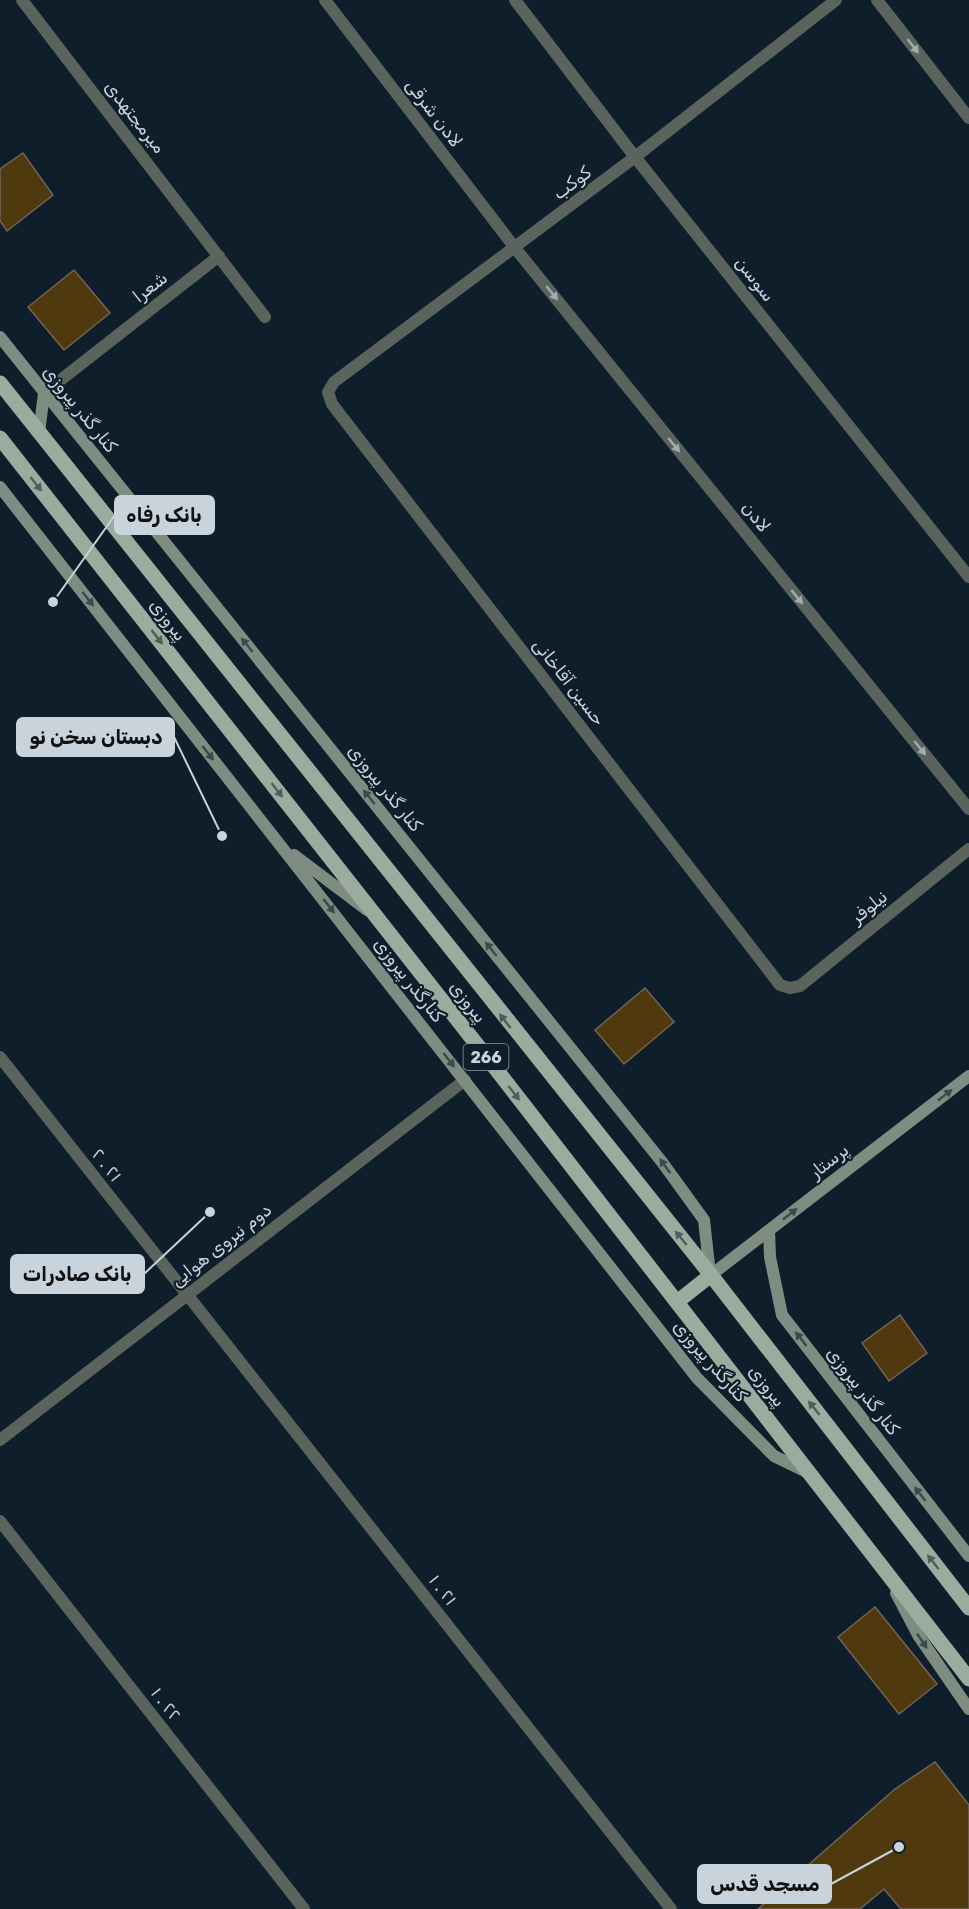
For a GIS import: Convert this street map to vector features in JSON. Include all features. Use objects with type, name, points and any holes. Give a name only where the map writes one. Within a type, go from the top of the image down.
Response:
[{"type":"main road","name":"کنار گذر پیروزی","points":[[0,337],[663,1162],[704,1220],[711,1275]]},
{"type":"main road","name":"پیروزی","points":[[0,383],[711,1275],[969,1608]]},
{"type":"main road","points":[[39,433],[44,393]]},
{"type":"main road","name":"پیروزی","points":[[0,438],[677,1302],[969,1679]]},
{"type":"main road","name":"کنارگذر پیروزی","points":[[0,487],[697,1377],[774,1456],[810,1474]]},
{"type":"main road","points":[[279,843],[377,918]]},
{"type":"main road","name":"پرستار","points":[[711,1275],[969,1076]]},
{"type":"main road","name":"کنار گذر پیروزی","points":[[769,1230],[770,1257],[782,1315],[969,1557]]},
{"type":"main road","points":[[677,1302],[711,1275]]},
{"type":"main road","points":[[885,1570],[918,1635],[969,1709]]},
{"type":"street","name":"میرمجتهدی","points":[[22,0],[219,256]]},
{"type":"street","name":"لادن شرقی","points":[[325,0],[515,248]]},
{"type":"street","name":"سوسن","points":[[515,0],[635,157],[969,577]]},
{"type":"street","name":"کوکب","points":[[328,392],[334,382],[635,157],[836,0]]},
{"type":"street","points":[[877,0],[969,118]]},
{"type":"street","name":"لادن","points":[[515,248],[969,809]]},
{"type":"street","points":[[219,256],[265,317]]},
{"type":"street","name":"شعرا","points":[[44,393],[219,256]]},
{"type":"street","name":"حسین آقاخانی","points":[[328,392],[332,404],[780,985],[790,988]]},
{"type":"street","name":"نیلوفر","points":[[790,988],[800,986],[969,849]]},
{"type":"street","name":"۲ . ۲۱","points":[[0,1057],[187,1294]]},
{"type":"street","name":"دوم نیروی هوایی","points":[[0,1440],[465,1080]]},
{"type":"street","name":"۱ . ۲۱","points":[[187,1294],[670,1909]]},
{"type":"street","name":"۱ . ۲۲","points":[[0,1521],[304,1909]]},
{"type":"building","points":[[23,153],[53,195],[7,231],[0,221],[0,169]]},
{"type":"building","points":[[74,270],[110,313],[64,350],[28,307]]},
{"type":"building","points":[[645,988],[674,1022],[624,1064],[595,1030]]},
{"type":"building","points":[[900,1315],[927,1353],[889,1381],[862,1343]]},
{"type":"building","points":[[875,1607],[937,1684],[899,1714],[838,1637]]},
{"type":"building","points":[[935,1762],[969,1805],[969,1909],[901,1909],[884,1889],[860,1909],[758,1909],[895,1789]]},
{"type":"place","name":"بانک رفاه","points":[[53,602]]},
{"type":"place","name":"دبستان سخن نو","points":[[222,836]]},
{"type":"place","name":"بانک صادرات","points":[[210,1212]]},
{"type":"place","name":"مسجد قدس","points":[[899,1847]]}]
